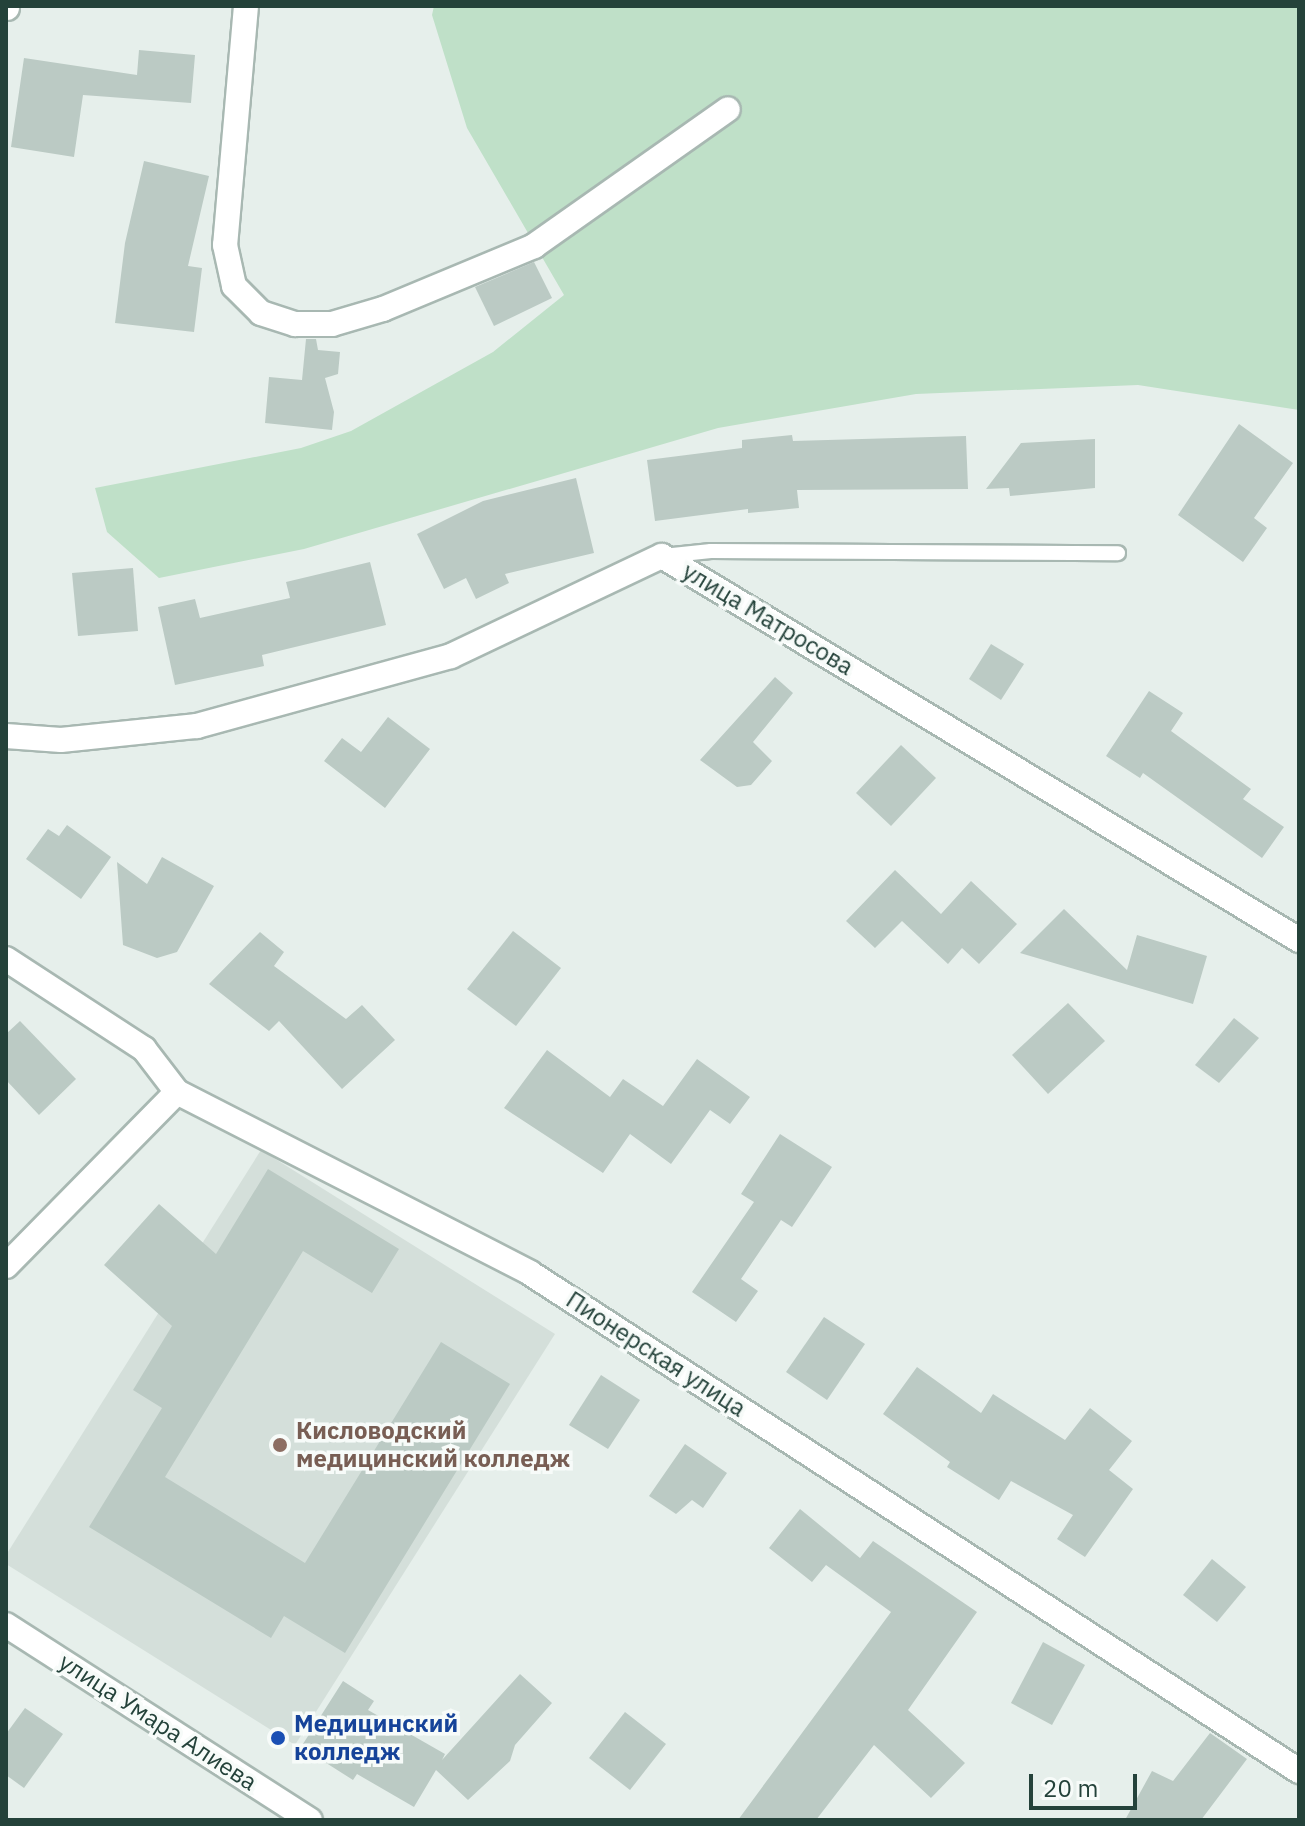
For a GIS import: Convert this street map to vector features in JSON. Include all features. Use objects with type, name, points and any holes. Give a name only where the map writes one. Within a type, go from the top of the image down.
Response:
[{"type":"street","points":[[246,6],[225,245],[234,286],[261,313],[295,324],[332,324],[383,309],[534,246],[728,109]]},
{"type":"street","name":"улица Матросова","points":[[6,736],[61,740],[197,726],[451,656],[662,556],[1299,940]]},
{"type":"street","name":"Пионерская улица","points":[[6,959],[144,1049],[177,1092],[530,1273],[1299,1771]]},
{"type":"street","points":[[6,1266],[177,1092]]},
{"type":"street","name":"улица Умара Алиева","points":[[6,1625],[310,1820]]},
{"type":"lane","points":[[662,556],[711,551],[1118,553]]},
{"type":"shaded area","name":"Кисловодский медицинский колледж","points":[[261,1150],[555,1334],[295,1745],[6,1564],[6,1555]]},
{"type":"green space","points":[[434,6],[1299,6],[1299,410],[1138,385],[916,394],[718,428],[304,549],[159,578],[107,532],[95,488],[301,448],[351,431],[493,352],[564,295],[467,128],[432,15]]},
{"type":"building","points":[[139,50],[195,55],[191,103],[83,95],[74,157],[11,147],[24,58],[137,75]]},
{"type":"building","points":[[144,161],[209,176],[188,266],[202,268],[194,332],[115,323],[125,243]]},
{"type":"building","points":[[534,262],[552,298],[494,326],[475,287]]},
{"type":"building","points":[[306,339],[316,339],[318,350],[340,352],[338,374],[325,378],[334,412],[332,430],[265,423],[269,377],[302,380]]},
{"type":"building","points":[[1239,424],[1293,463],[1254,518],[1267,528],[1243,562],[1178,515]]},
{"type":"building","points":[[792,435],[793,441],[966,436],[968,489],[797,490],[799,508],[748,513],[748,509],[655,521],[647,460],[742,448],[742,440]]},
{"type":"building","points":[[1095,439],[1095,488],[1010,496],[1009,488],[986,489],[1021,443]]},
{"type":"building","points":[[576,478],[594,553],[505,574],[509,583],[476,599],[466,578],[444,589],[417,534],[483,501]]},
{"type":"building","points":[[370,562],[386,625],[262,655],[264,666],[175,685],[158,607],[195,599],[200,618],[290,598],[286,582]]},
{"type":"building","points":[[133,568],[138,631],[78,636],[72,573]]},
{"type":"building","points":[[991,644],[1024,664],[1001,700],[969,679]]},
{"type":"building","points":[[775,677],[793,693],[753,742],[772,761],[751,785],[737,787],[700,760]]},
{"type":"building","points":[[1149,691],[1183,713],[1171,731],[1251,789],[1243,799],[1284,827],[1262,858],[1143,773],[1140,778],[1106,756]]},
{"type":"building","points":[[388,717],[430,749],[385,808],[324,761],[342,738],[361,752]]},
{"type":"building","points":[[901,745],[936,778],[891,826],[856,793]]},
{"type":"building","points":[[67,825],[111,857],[81,899],[26,859],[48,829],[59,836]]},
{"type":"building","points":[[162,857],[214,886],[177,952],[157,958],[123,945],[117,862],[147,884]]},
{"type":"building","points":[[895,870],[941,914],[971,881],[1017,924],[979,964],[962,948],[948,964],[902,921],[875,948],[846,921]]},
{"type":"building","points":[[1064,909],[1127,970],[1137,935],[1207,956],[1193,1004],[1020,953]]},
{"type":"building","points":[[513,931],[561,968],[516,1026],[467,989]]},
{"type":"building","points":[[260,932],[284,952],[274,966],[346,1019],[362,1005],[395,1040],[342,1089],[279,1021],[269,1031],[209,984]]},
{"type":"building","points":[[1068,1003],[1105,1041],[1048,1094],[1012,1055]]},
{"type":"building","points":[[1234,1018],[1259,1038],[1219,1083],[1195,1065]]},
{"type":"building","points":[[20,1021],[76,1079],[39,1115],[6,1080],[6,1034]]},
{"type":"building","points":[[547,1050],[610,1097],[623,1079],[663,1106],[697,1059],[750,1097],[730,1124],[710,1110],[671,1164],[630,1134],[603,1173],[504,1108]]},
{"type":"building","points":[[780,1134],[832,1167],[792,1227],[781,1220],[741,1279],[758,1291],[736,1322],[692,1292],[754,1202],[741,1194]]},
{"type":"building","points":[[268,1169],[399,1249],[372,1293],[303,1251],[165,1477],[305,1563],[441,1342],[510,1384],[345,1653],[284,1616],[271,1638],[89,1527],[162,1408],[133,1390],[172,1326],[104,1265],[159,1204],[216,1254]]},
{"type":"building","points":[[824,1317],[865,1344],[827,1400],[786,1372]]},
{"type":"building","points":[[917,1367],[981,1413],[993,1394],[1065,1440],[1090,1408],[1132,1441],[1109,1470],[1133,1489],[1085,1557],[1057,1539],[1073,1515],[1011,1481],[999,1500],[947,1467],[950,1462],[883,1414]]},
{"type":"building","points":[[601,1375],[640,1400],[608,1449],[569,1425]]},
{"type":"building","points":[[685,1444],[727,1473],[703,1508],[692,1500],[676,1514],[649,1496]]},
{"type":"building","points":[[800,1509],[860,1558],[873,1541],[977,1612],[908,1710],[965,1763],[931,1798],[874,1745],[816,1820],[738,1820],[891,1612],[826,1565],[812,1582],[769,1548]]},
{"type":"building","points":[[1212,1559],[1246,1587],[1217,1622],[1183,1595]]},
{"type":"building","points":[[1043,1642],[1085,1665],[1052,1725],[1011,1703]]},
{"type":"building","points":[[520,1674],[552,1703],[515,1745],[510,1761],[468,1800],[436,1770],[414,1807],[357,1774],[353,1780],[301,1747],[343,1681],[374,1701],[368,1710],[445,1754],[442,1760]]},
{"type":"building","points":[[25,1708],[63,1734],[24,1788],[6,1775],[6,1734]]},
{"type":"building","points":[[625,1712],[666,1744],[630,1790],[589,1758]]},
{"type":"building","points":[[1210,1733],[1247,1759],[1201,1820],[1125,1820],[1152,1771],[1173,1781]]},
{"type":"place","name":"Кисловодский медицинский колледж","points":[[280,1445]]},
{"type":"place","name":"Медицинский колледж","points":[[278,1738]]}]
